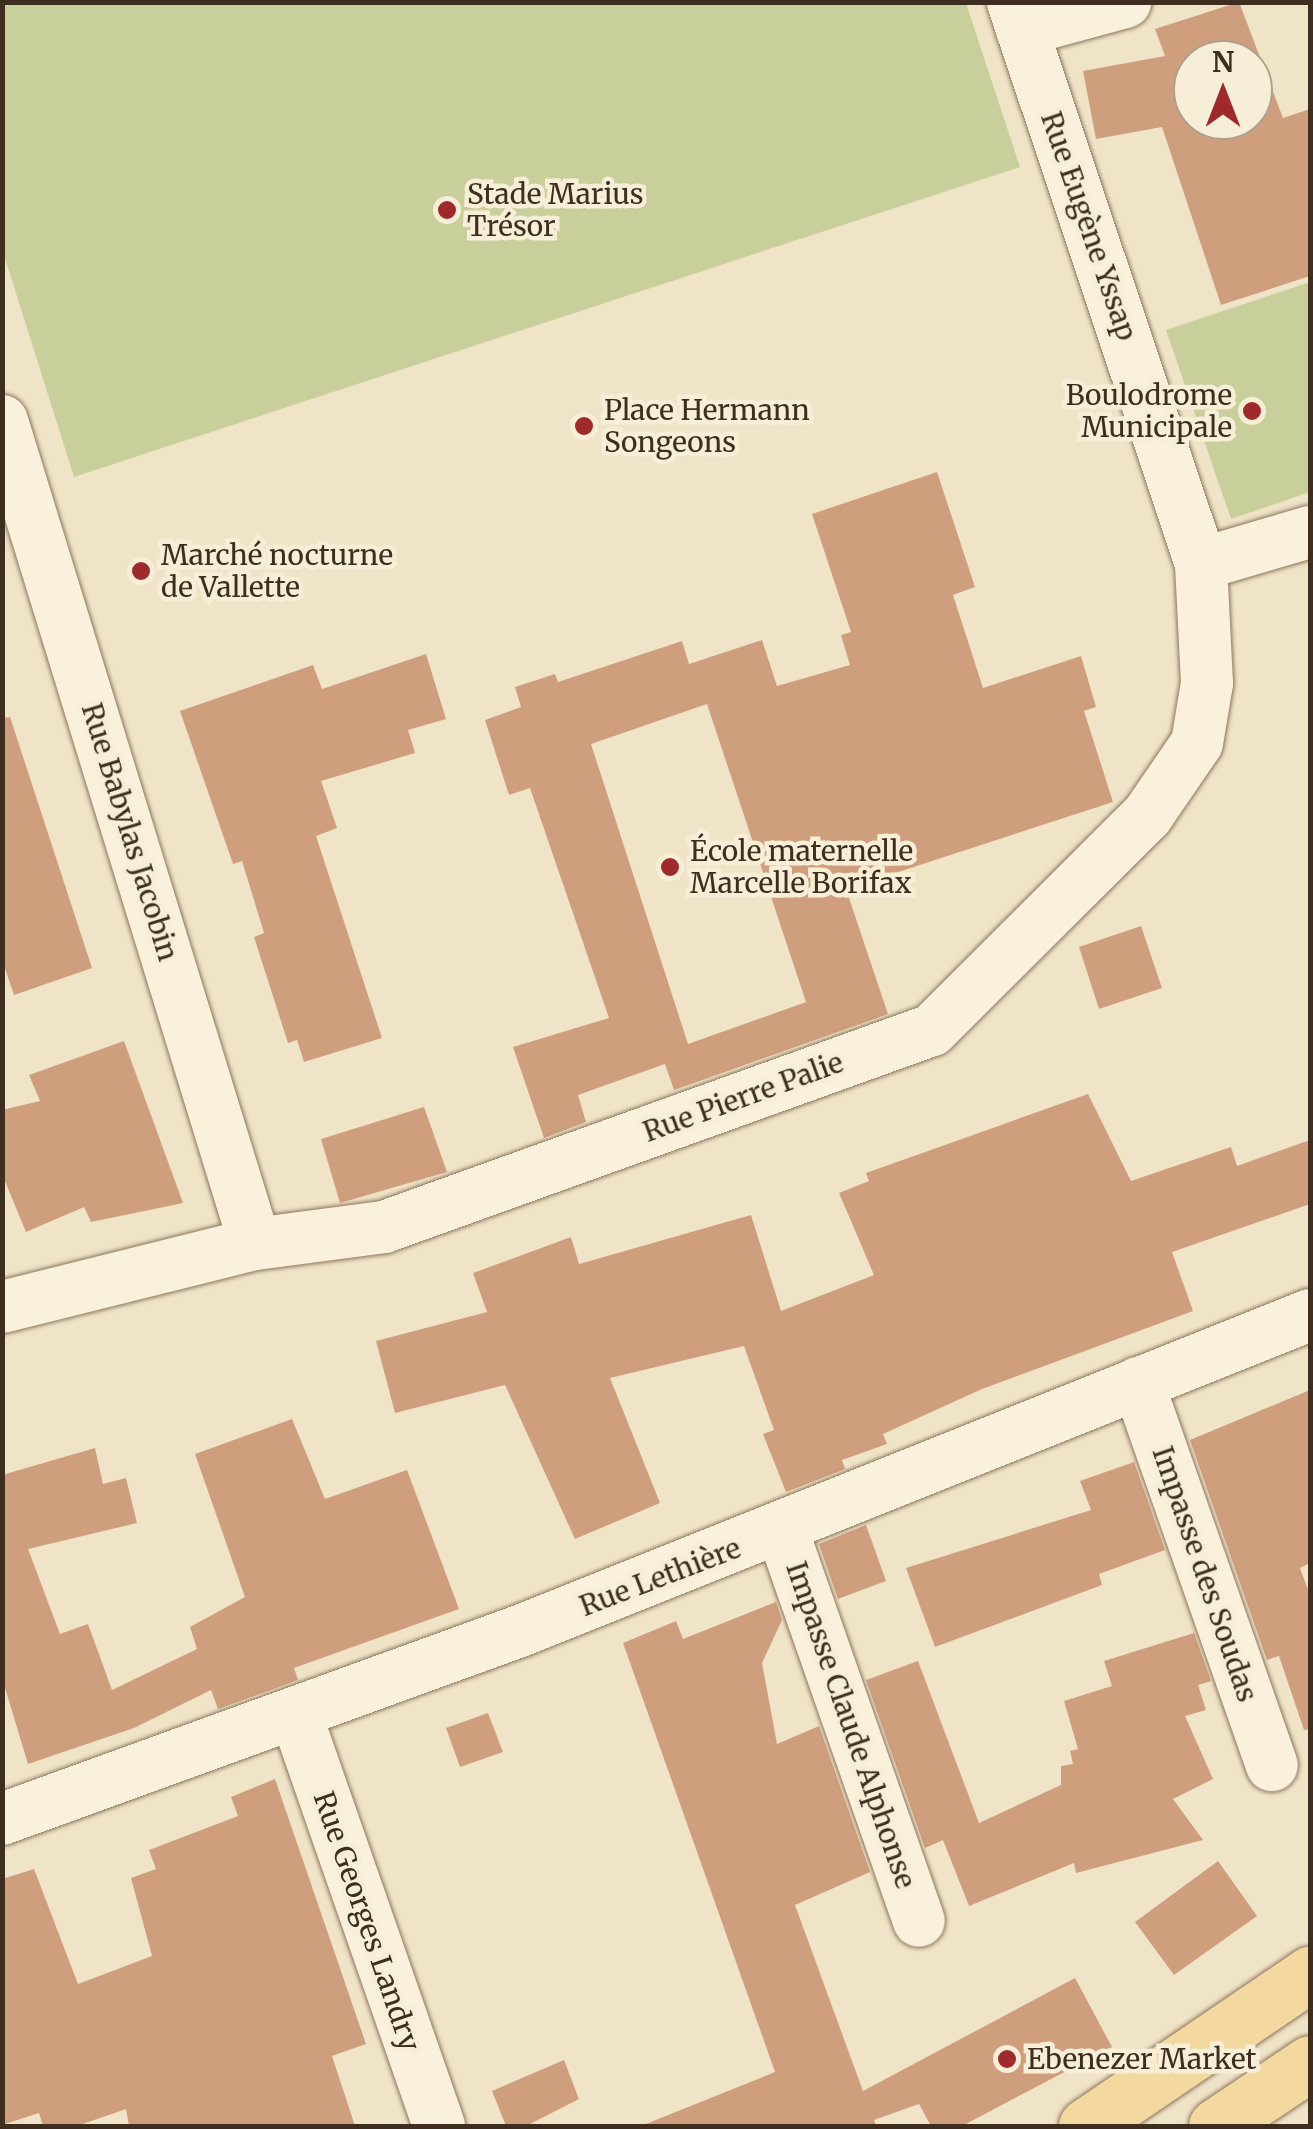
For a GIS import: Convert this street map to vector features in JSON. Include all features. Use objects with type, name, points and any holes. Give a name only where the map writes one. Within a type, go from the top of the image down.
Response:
[{"type":"main road","points":[[1086,2126],[1310,1974]]},
{"type":"main road","points":[[1216,2126],[1310,2063]]},
{"type":"street","points":[[1017,16],[1125,2]]},
{"type":"street","name":"Rue Eugène Yssap","points":[[1017,16],[1201,564]]},
{"type":"street","name":"Rue Babylas Jacobin","points":[[2,421],[256,1244]]},
{"type":"street","points":[[1201,564],[1310,532]]},
{"type":"street","name":"Rue Pierre Palie","points":[[2,1306],[256,1244],[384,1226],[932,1030],[1147,816],[1197,743],[1207,683],[1201,564]]},
{"type":"street","name":"Rue Lethière","points":[[2,1819],[296,1716],[782,1530],[1310,1315]]},
{"type":"street","name":"Impasse des Soudas","points":[[1138,1383],[1272,1765]]},
{"type":"street","name":"Impasse Claude Alphonse","points":[[782,1530],[919,1921]]},
{"type":"street","name":"Rue Georges Landry","points":[[296,1716],[438,2126]]},
{"type":"green space","name":"Stade Marius Trésor","points":[[2,3],[966,3],[1020,167],[74,477],[3,252]]},
{"type":"green space","name":"Boulodrome Municipale","points":[[1310,282],[1310,492],[1231,519],[1166,330]]},
{"type":"building","points":[[1239,2],[1253,40],[1173,40],[1173,140],[1273,140],[1273,92],[1283,118],[1310,109],[1310,276],[1221,305],[1162,127],[1096,139],[1083,71],[1165,56],[1155,29]]},
{"type":"building","points":[[937,472],[975,587],[953,595],[983,688],[1081,656],[1096,707],[1084,711],[1113,802],[846,889],[888,1014],[674,1090],[665,1064],[578,1095],[586,1122],[544,1138],[513,1047],[609,1018],[530,788],[509,795],[485,720],[521,707],[515,687],[555,674],[558,682],[682,641],[689,664],[762,640],[777,686],[850,665],[841,635],[851,632],[812,514]],"holes":[[[707,704],[806,1002],[688,1044],[591,744]]]},
{"type":"building","points":[[426,654],[446,719],[408,730],[415,753],[321,781],[337,828],[316,836],[382,1038],[304,1062],[297,1040],[288,1043],[254,937],[264,933],[242,861],[233,864],[180,711],[313,665],[322,689]]},
{"type":"building","points":[[10,717],[92,968],[14,995],[2,960],[2,718]]},
{"type":"building","points":[[1141,926],[1162,988],[1099,1009],[1079,947]]},
{"type":"building","points":[[124,1041],[183,1203],[91,1222],[84,1207],[26,1232],[2,1174],[2,1110],[40,1101],[29,1075]]},
{"type":"building","points":[[1088,1094],[1131,1181],[1231,1147],[1237,1166],[1310,1140],[1310,1204],[1172,1252],[1193,1311],[982,1389],[883,1434],[887,1444],[842,1460],[845,1469],[786,1492],[763,1434],[774,1430],[744,1346],[610,1378],[660,1503],[575,1539],[505,1385],[395,1413],[376,1341],[487,1312],[473,1273],[571,1237],[579,1264],[751,1215],[781,1311],[874,1275],[839,1193],[869,1181],[866,1173]]},
{"type":"building","points":[[424,1107],[447,1172],[340,1203],[321,1139]]},
{"type":"building","points":[[1310,1390],[1310,1563],[1300,1568],[1310,1595],[1310,1729],[1304,1730],[1279,1656],[1267,1660],[1190,1440]]},
{"type":"building","points":[[292,1419],[325,1499],[407,1470],[459,1609],[294,1668],[298,1680],[218,1709],[211,1690],[134,1728],[28,1764],[2,1678],[2,1475],[95,1448],[103,1484],[126,1478],[137,1523],[28,1549],[60,1634],[88,1624],[112,1690],[197,1649],[190,1627],[245,1597],[195,1454]]},
{"type":"building","points":[[1134,1462],[1165,1550],[1099,1574],[1102,1585],[935,1647],[906,1568],[1091,1510],[1080,1481]]},
{"type":"building","points":[[866,1525],[886,1581],[838,1599],[819,1544]]},
{"type":"building","points":[[776,1602],[782,1620],[762,1663],[777,1744],[819,1726],[870,1872],[795,1905],[863,2091],[1075,1978],[1112,2047],[962,2126],[931,2126],[919,2104],[874,2120],[876,2126],[641,2126],[775,2072],[623,1643],[676,1621],[683,1639]]},
{"type":"building","points":[[1194,1633],[1211,1681],[1198,1685],[1206,1710],[1185,1716],[1213,1779],[1173,1799],[1203,1840],[1076,1873],[1074,1863],[969,1906],[943,1840],[925,1848],[866,1680],[918,1661],[979,1823],[1061,1785],[1061,1766],[1073,1764],[1070,1751],[1078,1749],[1064,1701],[1112,1686],[1104,1661]]},
{"type":"building","points":[[488,1713],[503,1752],[460,1767],[446,1728]]},
{"type":"building","points":[[275,1779],[366,2044],[332,2056],[355,2126],[129,2126],[126,2109],[77,2126],[43,2126],[39,2113],[2,2125],[2,1879],[34,1869],[78,1984],[152,1956],[131,1878],[156,1869],[149,1850],[238,1816],[231,1797]]},
{"type":"building","points":[[1218,1861],[1257,1916],[1174,1975],[1135,1922]]},
{"type":"building","points":[[564,2060],[579,2099],[526,2126],[506,2126],[492,2091]]},
{"type":"place","name":"Stade Marius Trésor","points":[[447,210]]},
{"type":"place","name":"Boulodrome Municipale","points":[[1252,411]]},
{"type":"place","name":"Place Hermann Songeons","points":[[584,426]]},
{"type":"place","name":"Marché nocturne de Vallette","points":[[141,571]]},
{"type":"place","name":"École maternelle Marcelle Borifax","points":[[670,867]]},
{"type":"place","name":"Ebenezer Market","points":[[1007,2059]]}]
